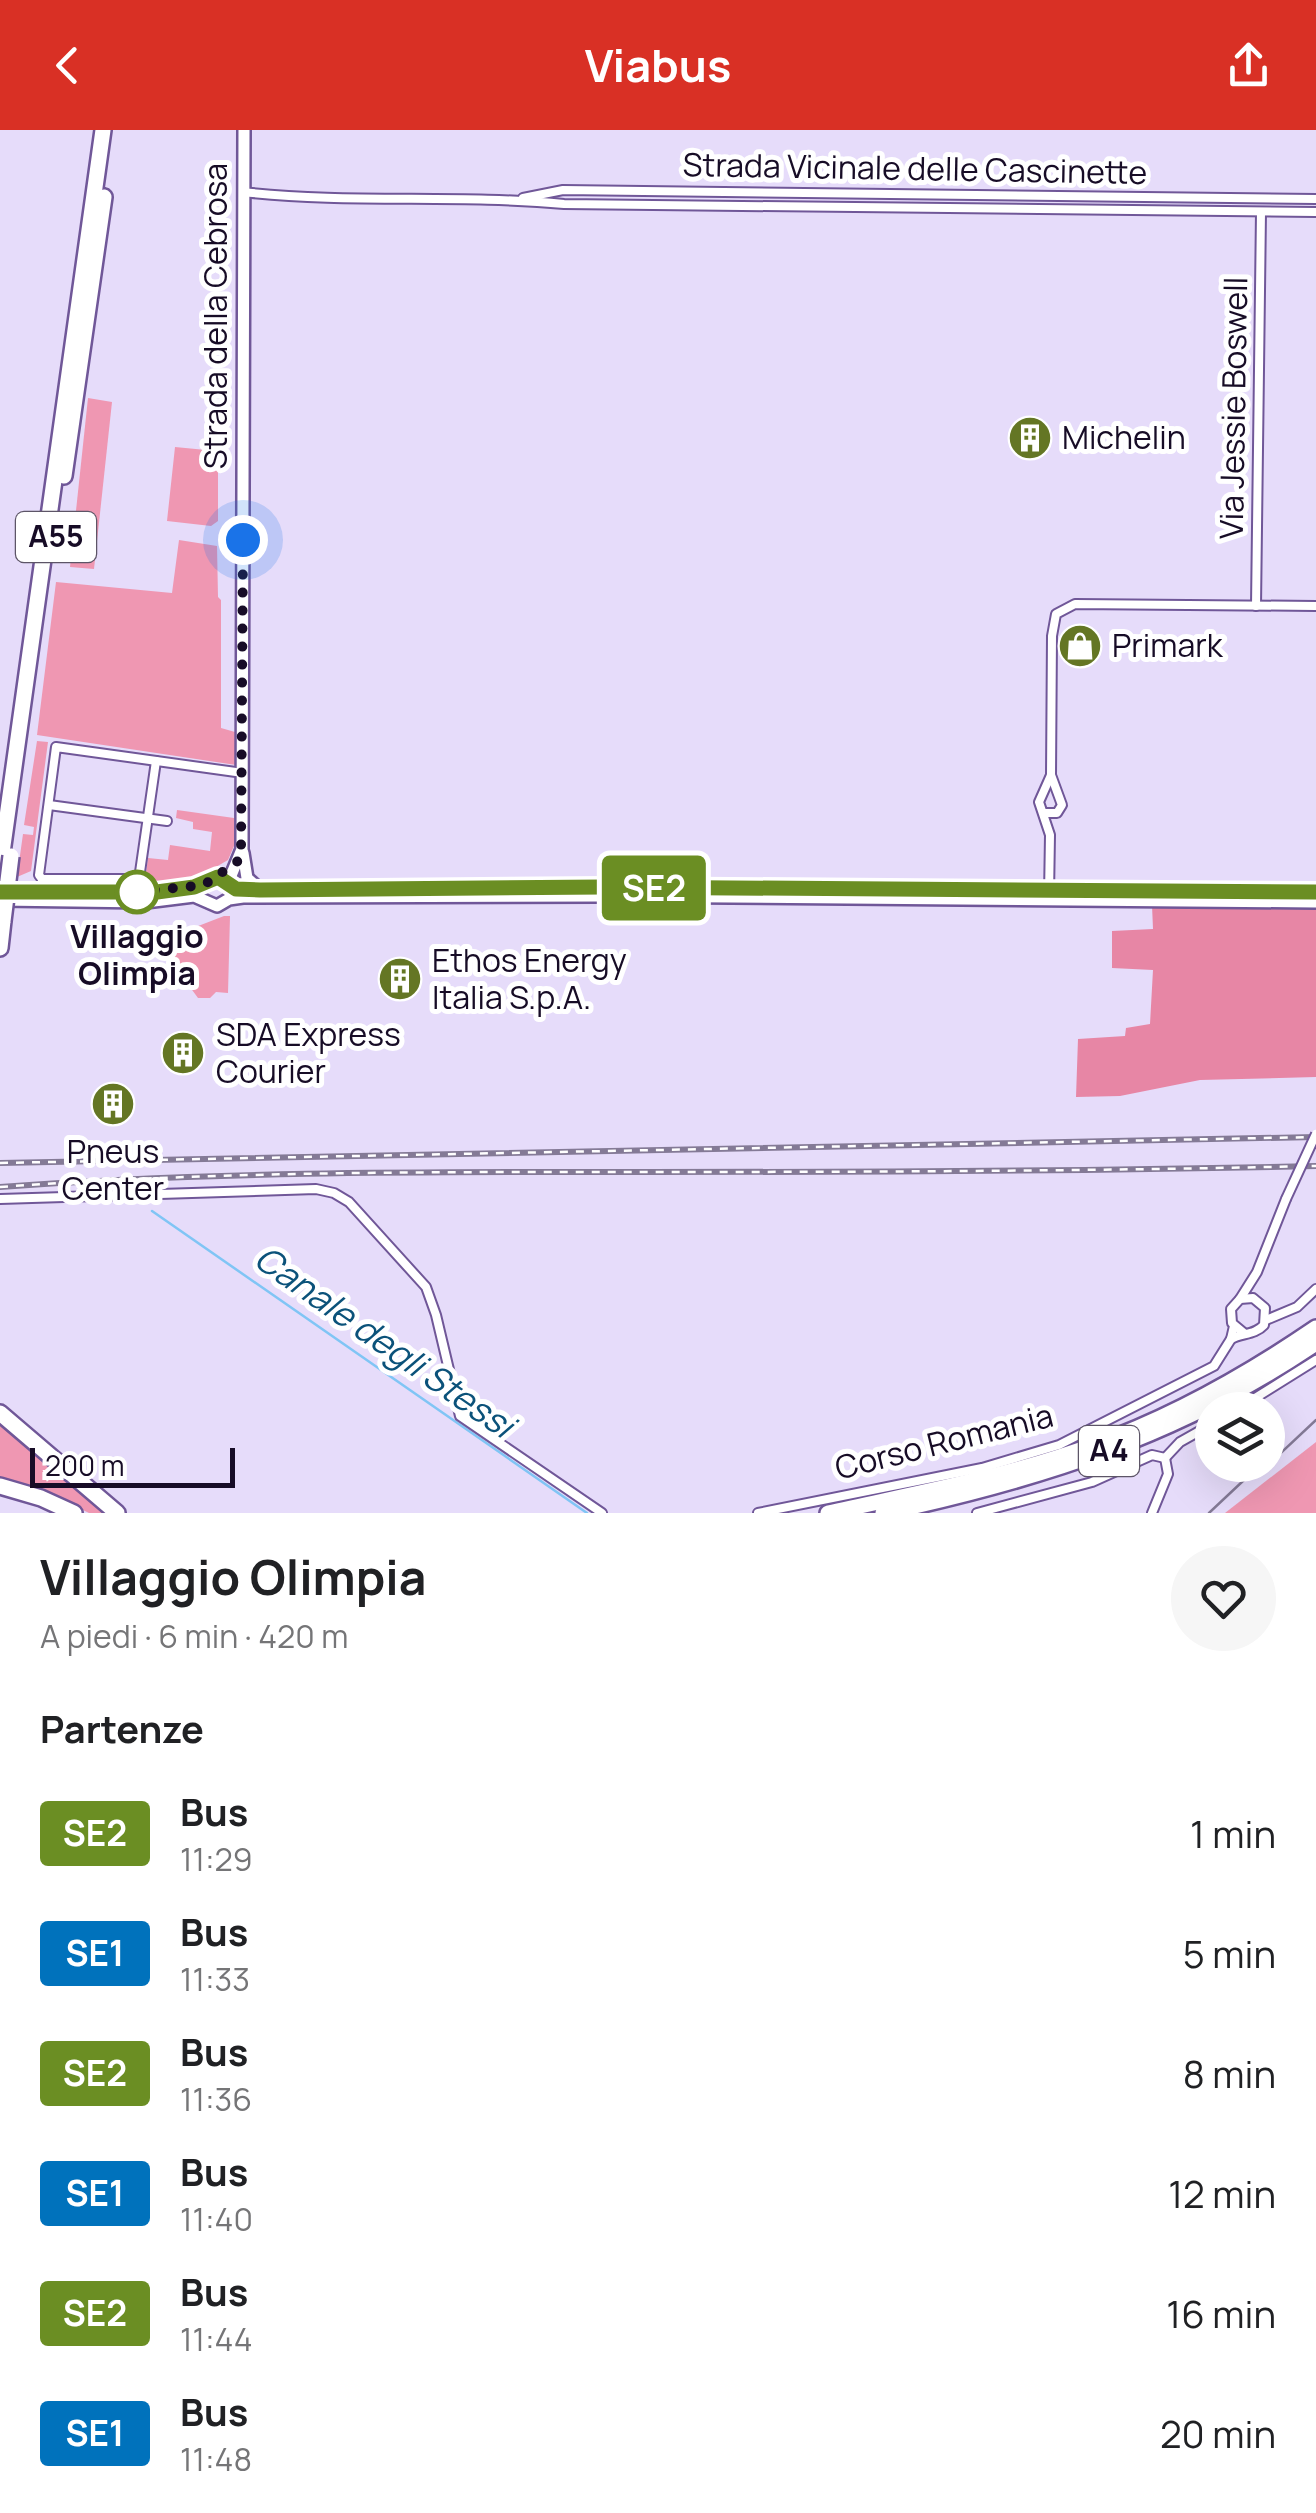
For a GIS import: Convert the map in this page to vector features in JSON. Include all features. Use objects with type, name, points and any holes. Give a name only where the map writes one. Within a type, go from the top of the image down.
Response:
[{"type":"highway","name":"A55","points":[[0,948],[4,859],[101,130]]},
{"type":"highway","name":"A55","points":[[4,859],[113,130]]},
{"type":"highway","name":"A4","points":[[828,1513],[990,1477],[1093,1446],[1196,1400],[1316,1328]]},
{"type":"highway","name":"A4","points":[[883,1513],[1047,1473],[1151,1434],[1253,1383],[1316,1343]]},
{"type":"highway","points":[[0,1413],[117,1513]]},
{"type":"highway","points":[[0,1486],[74,1513]]},
{"type":"main road","name":"Strada della Cebrosa","points":[[229,889],[240,855],[242,773],[244,130]]},
{"type":"main road","points":[[0,892],[42,886],[157,892],[209,881],[240,855],[246,878],[260,890]]},
{"type":"main road","points":[[209,881],[229,889],[260,890],[603,887],[1316,902]]},
{"type":"main road","points":[[204,899],[209,881]]},
{"type":"main road","points":[[0,900],[146,902],[194,896],[214,906],[229,889],[600,896],[1316,892]]},
{"type":"street","name":"Strada Vicinale delle Cascinette","points":[[514,199],[563,190],[1316,200]]},
{"type":"street","name":"Strada Vicinale delle Cascinette","points":[[244,192],[307,199],[514,199],[564,204],[1316,212]]},
{"type":"street","points":[[754,192],[755,206]]},
{"type":"street","points":[[829,193],[830,207]]},
{"type":"street","name":"Via Jessie Boswell","points":[[1256,606],[1261,212]]},
{"type":"street","points":[[1050,835],[1038,802],[1050,775],[1052,626],[1060,610],[1074,604],[1316,606]]},
{"type":"street","points":[[156,761],[139,879],[42,886],[39,876],[56,746],[242,773]]},
{"type":"street","points":[[1049,896],[1050,835],[1062,804],[1050,775]]},
{"type":"street","points":[[1044,794],[1057,793]]},
{"type":"street","points":[[49,805],[167,821]]},
{"type":"street","points":[[1044,814],[1057,813]]},
{"type":"street","points":[[1232,1340],[1234,1326],[1230,1314],[1257,1272],[1316,1134]]},
{"type":"street","points":[[0,1198],[316,1189],[334,1193],[349,1202],[426,1287],[460,1416],[602,1513]]},
{"type":"street","points":[[1257,1272],[1256,1299],[1265,1308],[1289,1312]]},
{"type":"street","points":[[1234,1326],[1244,1333],[1255,1332],[1266,1320],[1289,1312],[1316,1289]]},
{"type":"street","points":[[1240,1300],[1256,1299]]},
{"type":"street","points":[[1265,1308],[1266,1320]]},
{"type":"street","name":"Corso Romania","points":[[758,1513],[982,1468],[1059,1445],[1214,1366],[1232,1340],[1244,1333]]},
{"type":"street","points":[[1265,1392],[1316,1360]]},
{"type":"street","points":[[1165,1458],[1195,1434]]},
{"type":"street","points":[[977,1513],[1092,1482],[1152,1454],[1165,1458]]},
{"type":"street","points":[[1152,1513],[1168,1474],[1165,1458]]},
{"type":"street","points":[[583,1513],[590,1505]]},
{"type":"shaded area","points":[[88,398],[112,402],[94,569],[70,567]]},
{"type":"shaded area","points":[[211,415],[218,417],[218,423],[211,422],[210,431],[218,433],[218,521],[211,526],[167,521],[175,447],[206,450]]},
{"type":"shaded area","points":[[179,540],[217,546],[221,728],[235,732],[236,765],[37,735],[56,582],[172,593]]},
{"type":"shaded area","points":[[37,741],[48,742],[31,871],[17,877],[23,834],[33,835],[34,827],[24,825]]},
{"type":"shaded area","points":[[177,810],[234,818],[234,846],[228,860],[188,883],[145,880],[148,858],[168,860],[170,845],[210,851],[212,832],[193,829],[193,822],[176,818]]},
{"type":"shaded area","points":[[1152,905],[1316,908],[1316,1077],[1200,1080],[1120,1096],[1076,1097],[1078,1039],[1125,1036],[1126,1028],[1150,1024],[1153,970],[1112,968],[1112,931],[1153,929]]},
{"type":"shaded area","points":[[230,916],[228,993],[198,998],[157,942]]},
{"type":"shaded area","points":[[0,1420],[111,1513],[89,1513],[51,1494],[0,1480]]},
{"type":"shaded area","points":[[1316,1442],[1316,1513],[1225,1513],[1265,1482],[1285,1482],[1285,1466]]},
{"type":"waterway","name":"Canale degli Stessi","points":[[152,1211],[587,1513]]},
{"type":"tram line","points":[[1285,1449],[1316,1420]]},
{"type":"tram line","points":[[1209,1513],[1242,1482]]},
{"type":"railway","points":[[0,1163],[1316,1137]]},
{"type":"railway","points":[[0,1187],[325,1174],[1316,1166]]},
{"type":"bus line","name":"SE2","points":[[0,892],[157,892],[204,885],[210,878],[218,877],[236,889],[260,890],[603,887],[1316,892]]},
{"type":"place","name":"Michelin","points":[[1030,438]]},
{"type":"place","name":"Primark","points":[[1080,646]]},
{"type":"place","name":"Villaggio Olimpia","points":[[137,892]]},
{"type":"place","name":"Ethos Energy Italia S.p.A.","points":[[400,979]]},
{"type":"place","name":"SDA Express Courier","points":[[183,1053]]},
{"type":"place","name":"Pneus Center","points":[[113,1104]]},
{"type":"route","points":[[137,892],[204,885],[238,861],[241,854],[243,540]]}]
